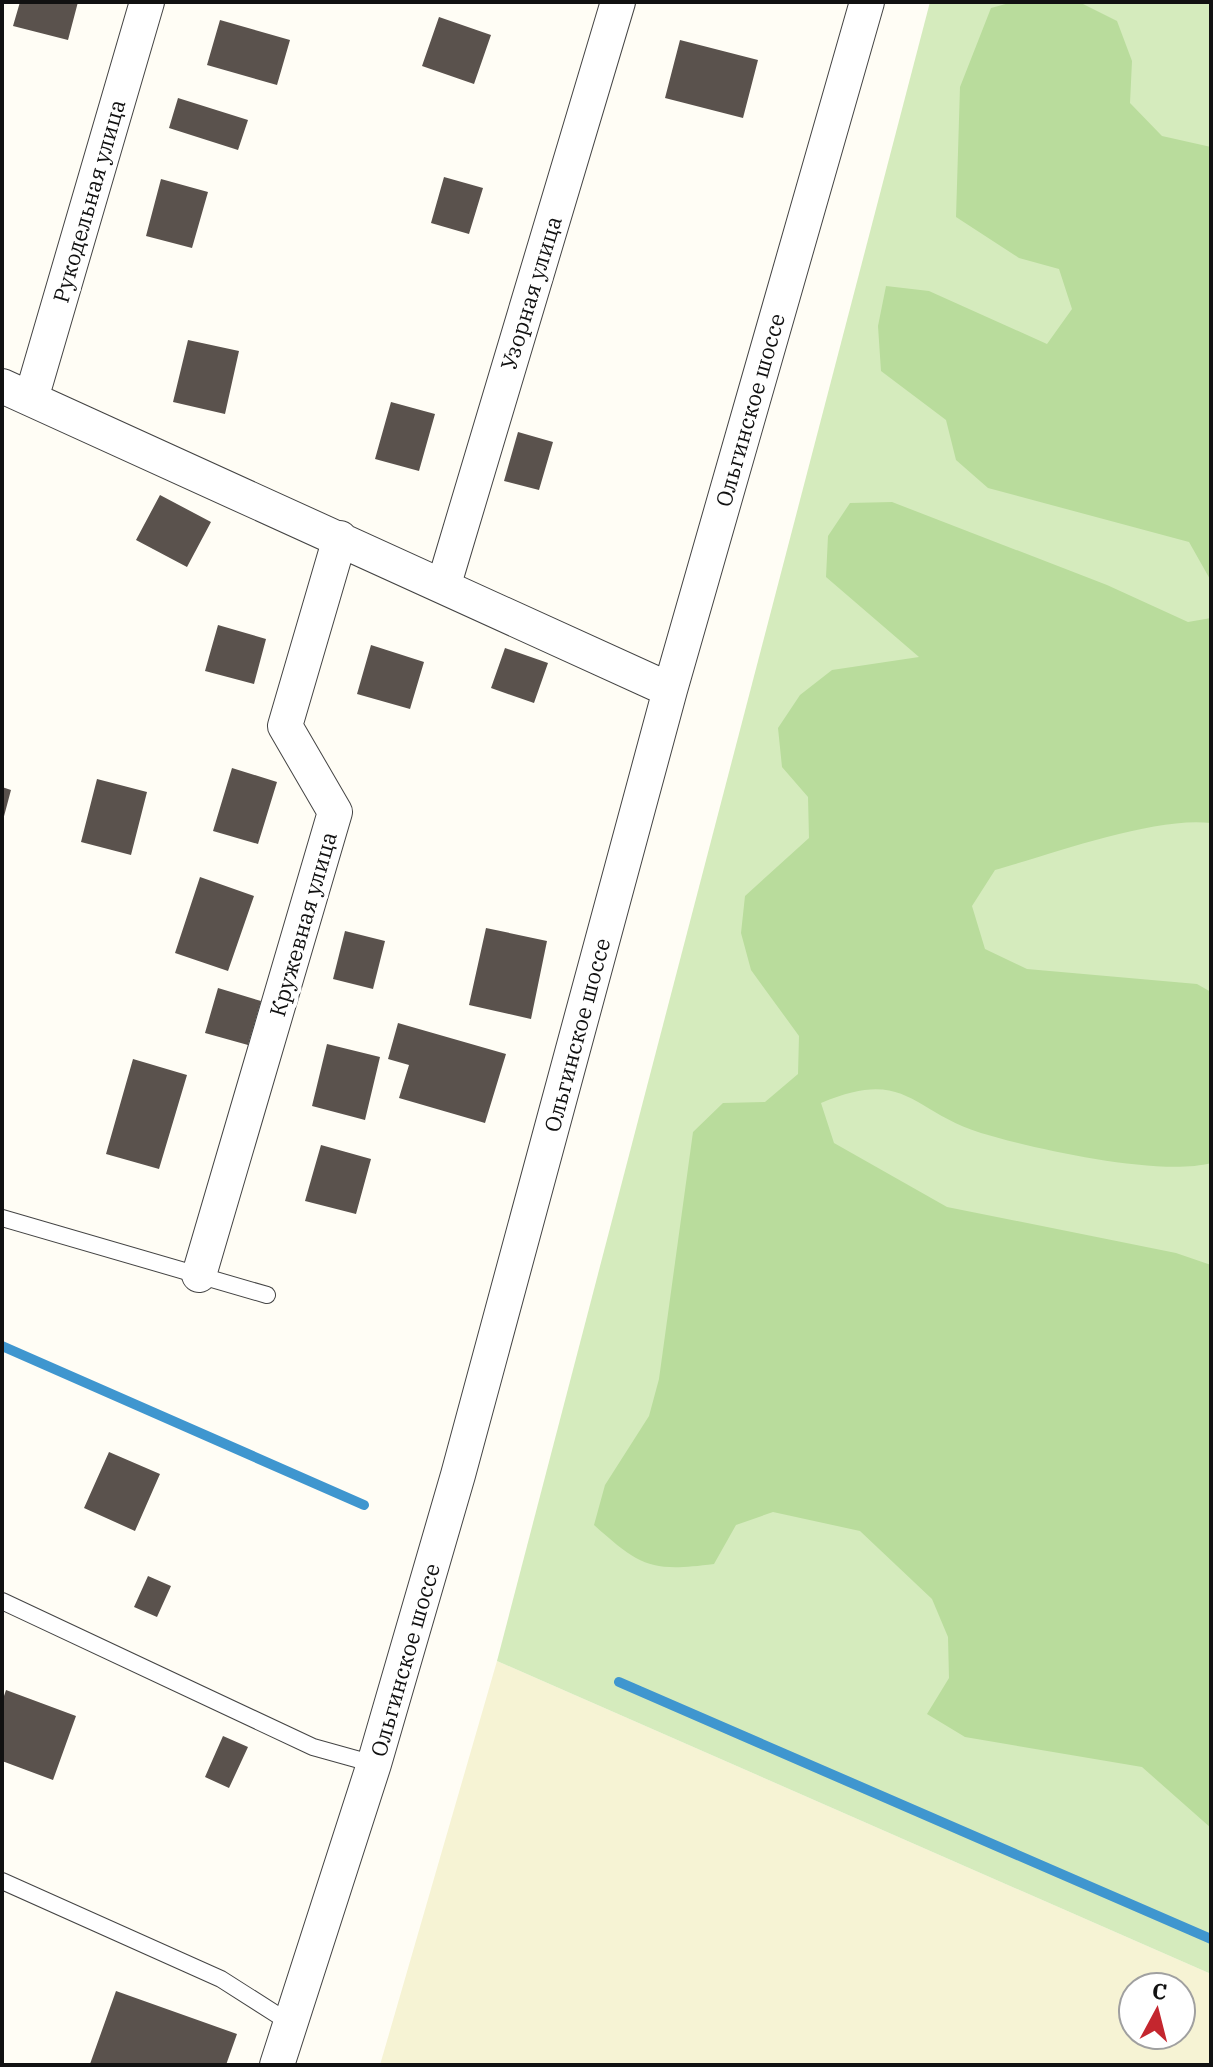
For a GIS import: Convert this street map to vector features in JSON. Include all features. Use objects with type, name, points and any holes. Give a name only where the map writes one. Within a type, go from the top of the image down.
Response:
[{"type":"street","name":"Рукодельная улица","points":[[17,393],[147,2]]},
{"type":"street","name":"Узорная улица","points":[[444,584],[618,2]]},
{"type":"street","name":"Ольгинское шоссе","points":[[277,2065],[374,1764],[458,1475],[670,690],[867,2]]},
{"type":"street","points":[[17,393],[444,584],[670,690]]},
{"type":"street","name":"Кружевная улица","points":[[199,1275],[335,812],[285,726],[340,538]]},
{"type":"lane","points":[[2,1218],[267,1295]]},
{"type":"lane","points":[[2,1601],[313,1747],[374,1764]]},
{"type":"lane","points":[[2,1881],[221,1979],[290,2023]]},
{"type":"shaded area","points":[[497,1661],[1211,1974],[1211,2065],[380,2065]]},
{"type":"green space","points":[[930,2],[1211,2],[1211,1974],[497,1661]]},
{"type":"green space","points":[[1013,2],[1079,2],[1117,21],[1132,61],[1130,103],[1162,136],[1211,147],[1211,581],[1189,542],[988,488],[956,460],[946,420],[881,371],[878,326],[886,286],[929,291],[1047,344],[1072,309],[1059,269],[1019,258],[956,217],[960,87],[991,8]]},
{"type":"green space","points":[[892,502],[1107,585],[1188,622],[1211,618],[1211,823],[1188,822],[1133,831],[995,870],[972,906],[985,949],[1027,969],[1197,984],[1211,992],[1211,1163],[1189,1166],[1130,1164],[1032,1146],[957,1124],[907,1096],[891,1091],[872,1089],[821,1103],[834,1143],[947,1207],[1176,1253],[1211,1265],[1211,1828],[1142,1767],[965,1737],[927,1714],[949,1678],[948,1637],[932,1599],[860,1531],[773,1512],[736,1525],[714,1564],[675,1567],[636,1558],[594,1525],[605,1485],[649,1416],[659,1379],[693,1132],[723,1103],[765,1102],[798,1074],[799,1036],[751,970],[741,933],[745,896],[809,838],[808,797],[782,767],[778,728],[800,695],[832,670],[919,657],[826,577],[828,536],[850,503]]},
{"type":"building","points":[[20,2],[78,2],[68,40],[13,26]]},
{"type":"building","points":[[439,17],[491,35],[474,84],[422,66]]},
{"type":"building","points":[[220,20],[290,40],[277,85],[207,65]]},
{"type":"building","points":[[680,40],[758,60],[743,118],[665,98]]},
{"type":"building","points":[[178,98],[248,120],[238,150],[169,128]]},
{"type":"building","points":[[444,177],[483,188],[469,234],[431,223]]},
{"type":"building","points":[[161,179],[208,192],[192,248],[146,236]]},
{"type":"building","points":[[188,340],[239,351],[225,414],[173,402]]},
{"type":"building","points":[[391,402],[435,414],[419,471],[375,459]]},
{"type":"building","points":[[518,432],[553,442],[539,490],[504,481]]},
{"type":"building","points":[[160,495],[211,522],[187,567],[136,540]]},
{"type":"building","points":[[218,625],[266,639],[254,684],[205,671]]},
{"type":"building","points":[[371,645],[424,662],[410,709],[357,694]]},
{"type":"building","points":[[505,648],[548,663],[534,703],[491,688]]},
{"type":"building","points":[[232,768],[277,782],[258,844],[213,831]]},
{"type":"building","points":[[97,779],[147,792],[131,855],[81,842]]},
{"type":"building","points":[[2,787],[11,790],[3,820],[2,819]]},
{"type":"building","points":[[200,877],[254,896],[228,971],[175,953]]},
{"type":"building","points":[[486,928],[547,941],[531,1019],[469,1005]]},
{"type":"building","points":[[345,931],[385,941],[373,989],[333,979]]},
{"type":"building","points":[[218,988],[261,1001],[248,1045],[205,1033]]},
{"type":"building","points":[[398,1023],[506,1054],[485,1123],[399,1098],[409,1065],[388,1059]]},
{"type":"building","points":[[327,1044],[380,1057],[365,1120],[312,1106]]},
{"type":"building","points":[[133,1059],[187,1075],[159,1169],[106,1154]]},
{"type":"building","points":[[321,1145],[371,1159],[356,1214],[305,1201]]},
{"type":"building","points":[[109,1452],[160,1474],[135,1531],[84,1508]]},
{"type":"building","points":[[148,1576],[171,1586],[157,1617],[134,1607]]},
{"type":"building","points":[[6,1690],[76,1716],[53,1780],[2,1761],[2,1702]]},
{"type":"building","points":[[223,1736],[248,1747],[229,1788],[205,1777]]},
{"type":"building","points":[[116,1991],[237,2034],[226,2065],[90,2064]]},
{"type":"waterway","points":[[2,1346],[364,1505]]},
{"type":"waterway","points":[[619,1682],[1211,1939]]}]
